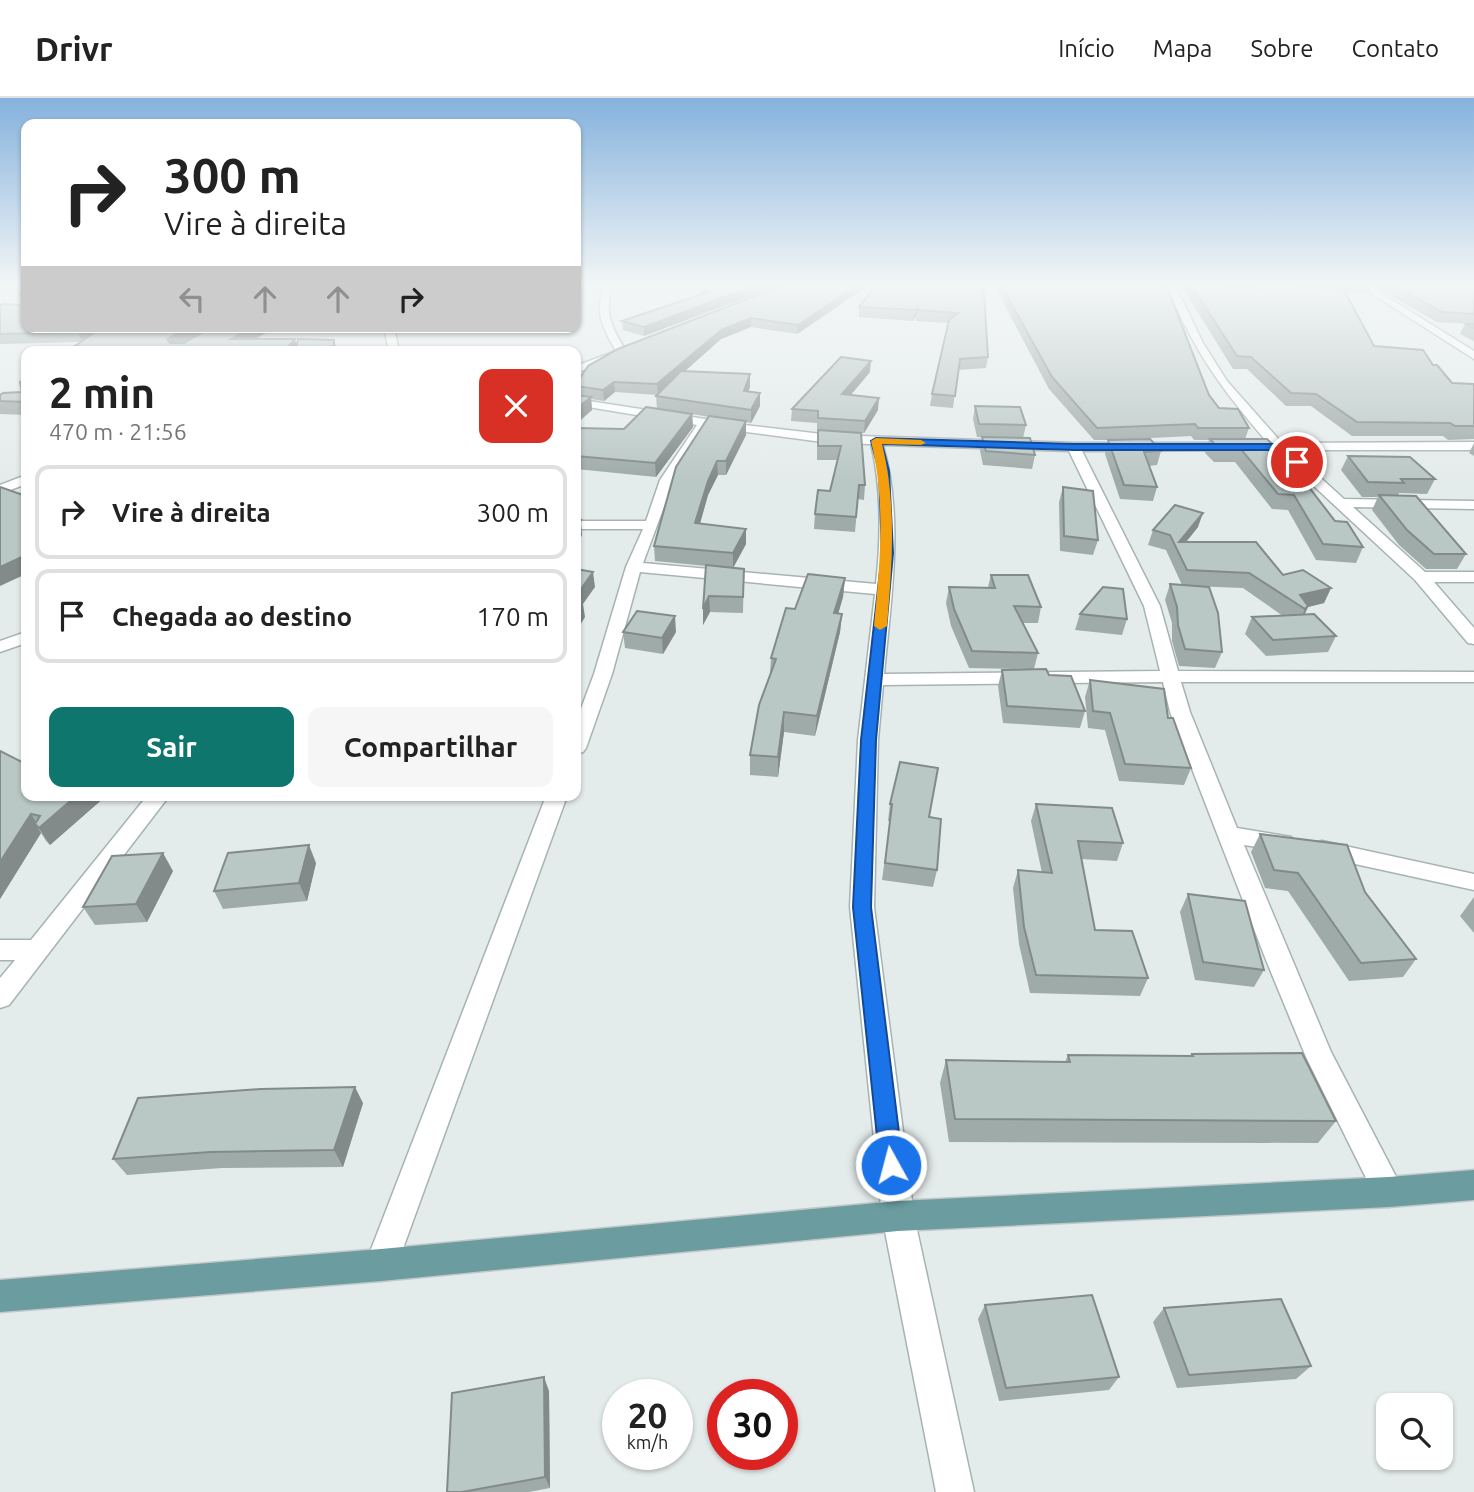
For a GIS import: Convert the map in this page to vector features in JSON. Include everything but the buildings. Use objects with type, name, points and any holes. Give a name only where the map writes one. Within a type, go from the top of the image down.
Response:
[{"type":"main road","points":[[0,1296],[380,1265],[898,1216],[1389,1192],[1474,1185]]},
{"type":"street","points":[[581,368],[627,350]]},
{"type":"street","points":[[1202,350],[1223,383],[1279,447],[1421,577],[1474,639]]},
{"type":"street","points":[[581,362],[610,356]]},
{"type":"street","points":[[581,403],[784,435],[876,441],[1074,447],[1474,446]]},
{"type":"street","points":[[581,734],[603,674],[634,567],[667,480],[705,422]]},
{"type":"street","points":[[876,441],[884,471],[887,553],[868,740],[862,907],[898,1216],[955,1492]]},
{"type":"street","points":[[1074,447],[1152,606],[1180,712],[1278,960],[1320,1057],[1389,1192]]},
{"type":"street","points":[[0,479],[21,474]]},
{"type":"street","points":[[0,490],[21,481]]},
{"type":"street","points":[[1342,503],[1474,505]]},
{"type":"street","points":[[581,525],[652,525]]},
{"type":"street","points":[[634,567],[838,588],[884,590]]},
{"type":"street","points":[[1421,577],[1474,577]]},
{"type":"street","points":[[0,648],[21,639]]},
{"type":"street","points":[[874,680],[1328,675],[1474,677]]},
{"type":"street","points":[[0,998],[155,801]]},
{"type":"street","points":[[380,1265],[555,801]]},
{"type":"street","points":[[1230,835],[1378,859],[1474,882]]},
{"type":"street","points":[[0,950],[37,950]]},
{"type":"slow traffic","points":[[880,626],[887,553],[884,471],[876,441],[921,443]]},
{"type":"route","points":[[891,1165],[862,907],[868,740],[887,553],[884,471],[876,441],[1074,447],[1279,447],[1297,462]]}]
